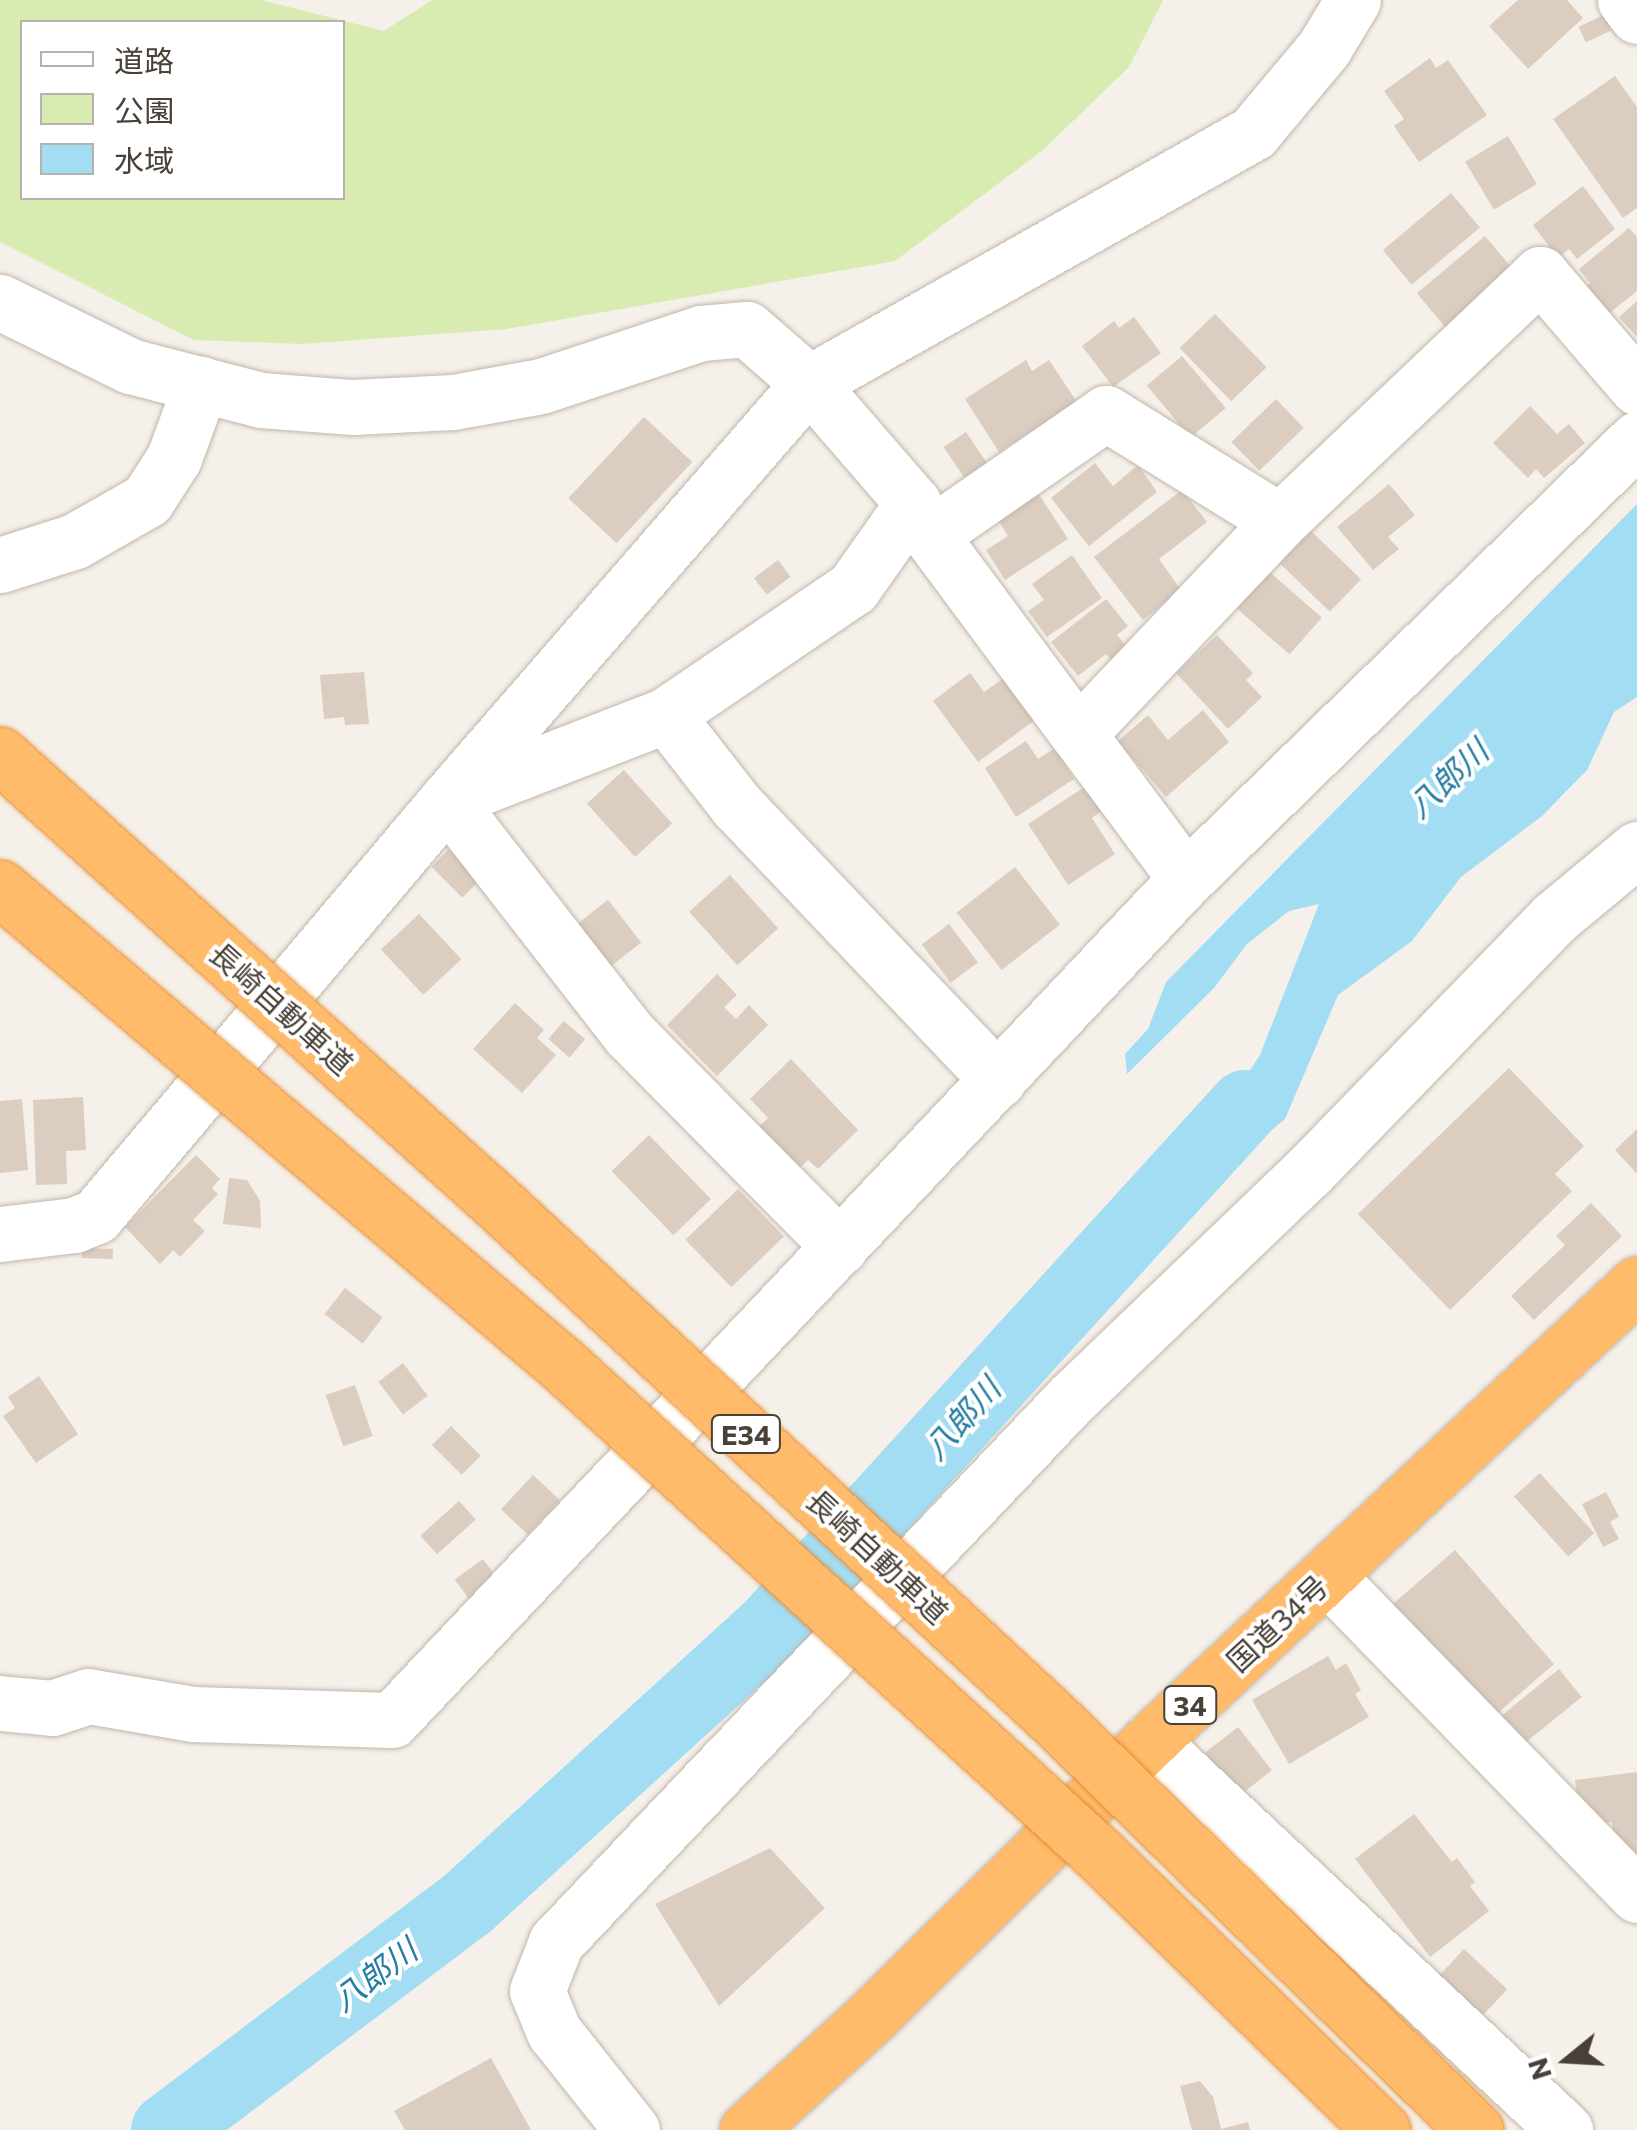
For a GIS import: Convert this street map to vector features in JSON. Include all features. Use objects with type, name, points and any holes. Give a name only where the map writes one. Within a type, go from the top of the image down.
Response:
[{"type":"highway","name":"長崎自動車道","points":[[0,755],[501,1206],[1053,1718],[1475,2130]]},
{"type":"highway","name":"E34","points":[[0,888],[564,1366],[1100,1855],[1382,2130]]},
{"type":"highway","name":"国道34号","points":[[747,2130],[870,2017],[1150,1741],[1637,1284]]},
{"type":"street","points":[[0,1234],[74,1225],[96,1216],[447,800],[810,383],[1254,132],[1324,48],[1353,0]]},
{"type":"street","points":[[1625,0],[1637,16]]},
{"type":"street","points":[[1078,734],[1280,522],[1540,274],[1637,387]]},
{"type":"street","points":[[0,302],[130,366],[260,400],[353,407],[453,402],[541,386],[701,333],[746,329],[810,383],[922,519],[1186,879]]},
{"type":"street","points":[[0,565],[76,541],[147,500],[174,458],[201,384]]},
{"type":"street","points":[[447,800],[666,714],[853,588],[922,519],[1106,413],[1280,522]]},
{"type":"street","points":[[0,1703],[52,1708],[88,1696],[193,1714],[392,1720],[1186,879],[1637,439]]},
{"type":"street","points":[[666,714],[736,804],[998,1080]]},
{"type":"street","points":[[447,800],[630,1035],[840,1247]]},
{"type":"street","points":[[632,2130],[554,2032],[537,1991],[556,1942],[1070,1400],[1309,1171],[1554,918],[1637,850]]},
{"type":"street","points":[[1327,1576],[1637,1896]]},
{"type":"street","points":[[1150,1741],[1565,2130]]},
{"type":"green space","points":[[0,0],[261,0],[340,20],[20,20],[20,200],[345,200],[345,21],[384,31],[432,0],[1163,0],[1129,67],[1043,150],[895,261],[507,329],[302,344],[194,340],[0,242]]},
{"type":"water","points":[[1637,504],[1637,697],[1614,712],[1587,770],[1542,816],[1461,877],[1412,941],[1338,995],[1285,1119],[1136,1242],[1260,1055],[1319,904],[1289,911],[1247,944],[1214,988],[1127,1074],[1125,1054],[1148,1029],[1166,982]]},
{"type":"building","points":[[1518,0],[1567,0],[1583,18],[1528,69],[1489,26]]},
{"type":"building","points":[[1604,15],[1611,30],[1586,42],[1579,27]]},
{"type":"building","points":[[1430,58],[1436,68],[1448,60],[1487,115],[1419,162],[1394,126],[1404,119],[1384,91]]},
{"type":"building","points":[[1615,76],[1637,107],[1637,208],[1623,218],[1553,119]]},
{"type":"building","points":[[1508,136],[1537,184],[1494,210],[1465,162]]},
{"type":"building","points":[[1583,186],[1615,229],[1577,259],[1569,249],[1558,258],[1533,225]]},
{"type":"building","points":[[1451,193],[1480,227],[1412,285],[1383,250]]},
{"type":"building","points":[[1629,228],[1637,237],[1637,291],[1602,319],[1579,292],[1590,283],[1579,269]]},
{"type":"building","points":[[1485,236],[1521,279],[1453,336],[1417,293]]},
{"type":"building","points":[[1637,301],[1637,337],[1619,317]]},
{"type":"building","points":[[1215,314],[1266,367],[1231,401],[1180,348]]},
{"type":"building","points":[[1134,317],[1161,353],[1113,387],[1082,346],[1114,321],[1119,328]]},
{"type":"building","points":[[1182,356],[1226,408],[1190,438],[1147,386]]},
{"type":"building","points":[[1026,360],[1032,371],[1049,360],[1077,402],[999,452],[965,399]]},
{"type":"building","points":[[1276,399],[1304,428],[1259,471],[1231,442]]},
{"type":"building","points":[[1530,406],[1557,434],[1569,424],[1585,443],[1544,478],[1536,469],[1528,478],[1493,443]]},
{"type":"building","points":[[644,417],[692,462],[617,543],[568,498]]},
{"type":"building","points":[[966,432],[987,463],[964,478],[944,447]]},
{"type":"building","points":[[1095,463],[1113,486],[1138,465],[1157,492],[1089,546],[1051,498]]},
{"type":"building","points":[[1389,484],[1415,515],[1388,537],[1399,549],[1373,570],[1337,527]]},
{"type":"building","points":[[1182,490],[1207,522],[1159,559],[1181,590],[1143,620],[1094,557]]},
{"type":"building","points":[[1038,493],[1068,539],[1005,580],[986,550],[1008,536],[998,520]]},
{"type":"building","points":[[1310,530],[1361,579],[1330,612],[1279,562]]},
{"type":"building","points":[[1072,555],[1102,598],[1047,637],[1028,611],[1044,600],[1032,584]]},
{"type":"building","points":[[778,560],[791,577],[767,595],[754,578]]},
{"type":"building","points":[[1266,569],[1322,618],[1290,655],[1234,606]]},
{"type":"building","points":[[1106,599],[1128,626],[1117,635],[1129,649],[1113,662],[1106,654],[1078,676],[1051,642]]},
{"type":"building","points":[[1217,635],[1253,673],[1246,680],[1262,697],[1228,729],[1176,673]]},
{"type":"building","points":[[364,672],[369,724],[345,725],[344,717],[324,719],[320,675]]},
{"type":"building","points":[[970,673],[984,692],[1004,678],[1035,720],[978,762],[933,701]]},
{"type":"building","points":[[1203,710],[1229,742],[1166,797],[1118,741],[1148,715],[1168,740]]},
{"type":"building","points":[[1026,741],[1038,759],[1055,748],[1074,779],[1016,817],[985,768]]},
{"type":"building","points":[[624,770],[672,824],[635,857],[587,803]]},
{"type":"building","points":[[1089,784],[1105,809],[1092,818],[1115,854],[1068,885],[1028,824]]},
{"type":"building","points":[[449,849],[480,880],[462,898],[431,867]]},
{"type":"building","points":[[1015,867],[1060,925],[1002,970],[957,913]]},
{"type":"building","points":[[730,875],[778,929],[737,965],[689,912]]},
{"type":"building","points":[[608,900],[641,943],[602,973],[569,931]]},
{"type":"building","points":[[419,914],[461,959],[423,995],[381,949]]},
{"type":"building","points":[[949,924],[978,962],[951,983],[922,944]]},
{"type":"building","points":[[717,974],[737,995],[724,1007],[736,1019],[749,1005],[768,1025],[717,1076],[667,1025]]},
{"type":"building","points":[[515,1003],[544,1030],[537,1038],[556,1055],[522,1093],[473,1049]]},
{"type":"building","points":[[564,1021],[585,1039],[569,1057],[548,1039]]},
{"type":"building","points":[[791,1059],[858,1130],[818,1169],[808,1160],[784,1183],[744,1141],[768,1118],[750,1099]]},
{"type":"building","points":[[1509,1068],[1584,1146],[1555,1174],[1572,1191],[1450,1310],[1358,1214]]},
{"type":"building","points":[[83,1097],[86,1150],[66,1151],[67,1184],[36,1185],[33,1100]]},
{"type":"building","points":[[22,1099],[28,1170],[0,1173],[0,1101]]},
{"type":"building","points":[[1637,1129],[1637,1174],[1615,1150]]},
{"type":"building","points":[[649,1135],[711,1199],[673,1235],[612,1171]]},
{"type":"building","points":[[196,1155],[220,1179],[212,1188],[218,1194],[193,1220],[205,1231],[180,1257],[173,1250],[160,1264],[125,1227]]},
{"type":"building","points":[[229,1178],[247,1180],[260,1201],[261,1228],[223,1224]]},
{"type":"building","points":[[738,1189],[784,1236],[731,1287],[685,1240]]},
{"type":"building","points":[[1591,1203],[1622,1236],[1534,1320],[1511,1296],[1565,1245],[1556,1236]]},
{"type":"building","points":[[82,1248],[113,1249],[113,1259],[82,1258]]},
{"type":"building","points":[[345,1288],[383,1318],[363,1344],[325,1314]]},
{"type":"building","points":[[403,1363],[428,1396],[403,1414],[378,1382]]},
{"type":"building","points":[[39,1376],[78,1434],[36,1463],[3,1416],[15,1408],[8,1397]]},
{"type":"building","points":[[355,1385],[373,1436],[343,1446],[326,1395]]},
{"type":"building","points":[[451,1426],[481,1456],[462,1475],[432,1445]]},
{"type":"building","points":[[1540,1473],[1594,1533],[1568,1557],[1514,1496]]},
{"type":"building","points":[[533,1475],[560,1500],[528,1535],[501,1509]]},
{"type":"building","points":[[1606,1492],[1619,1517],[1610,1522],[1619,1539],[1603,1547],[1582,1504]]},
{"type":"building","points":[[459,1501],[476,1520],[437,1554],[420,1536]]},
{"type":"building","points":[[1455,1550],[1554,1664],[1491,1718],[1392,1604]]},
{"type":"building","points":[[483,1559],[506,1591],[478,1611],[455,1580]]},
{"type":"building","points":[[1328,1656],[1336,1670],[1346,1663],[1361,1690],[1355,1694],[1369,1717],[1289,1764],[1252,1700]]},
{"type":"building","points":[[1559,1669],[1582,1697],[1520,1747],[1498,1719]]},
{"type":"building","points":[[1238,1727],[1272,1770],[1237,1797],[1203,1754]]},
{"type":"building","points":[[1637,1772],[1637,1862],[1616,1864],[1612,1822],[1581,1826],[1575,1780]]},
{"type":"building","points":[[1414,1814],[1452,1862],[1457,1858],[1475,1882],[1470,1886],[1489,1911],[1430,1957],[1355,1859]]},
{"type":"building","points":[[770,1848],[825,1908],[719,2006],[655,1904]]},
{"type":"building","points":[[1464,1949],[1507,1989],[1476,2022],[1433,1982]]},
{"type":"building","points":[[491,2058],[531,2130],[405,2130],[394,2111]]},
{"type":"building","points":[[1200,2081],[1213,2097],[1221,2129],[1248,2122],[1250,2130],[1192,2130],[1180,2086]]},
{"type":"waterway","name":"八郎川","points":[[167,2130],[468,1903],[772,1626],[1245,1106]]}]
